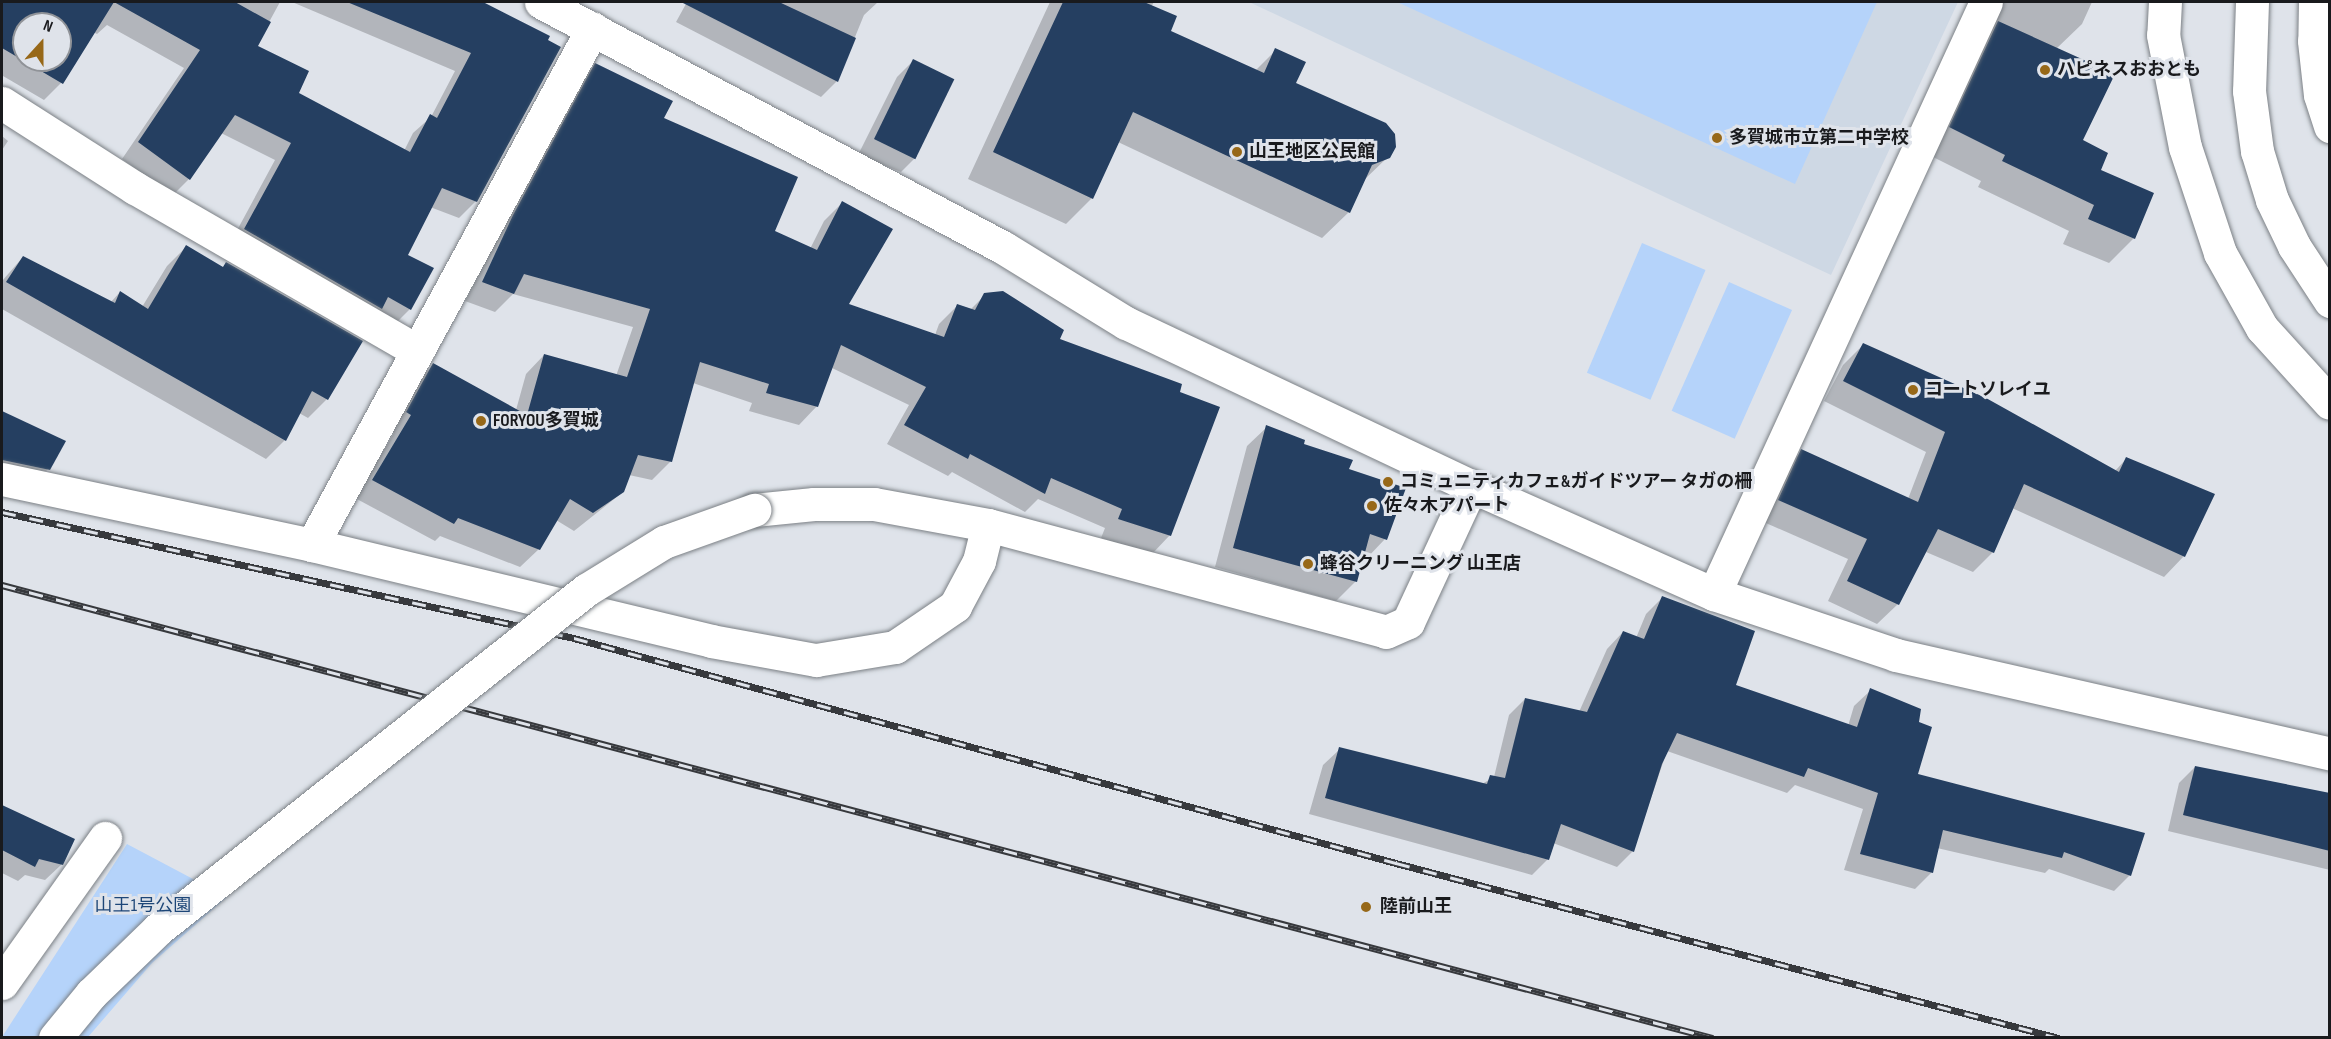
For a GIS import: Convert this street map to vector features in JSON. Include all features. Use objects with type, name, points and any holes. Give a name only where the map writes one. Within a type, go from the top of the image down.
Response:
[{"type":"main road","points":[[541,2],[1004,248],[1126,323],[1471,486],[1714,594],[1896,655],[2330,754]]},
{"type":"main road","points":[[1714,594],[1986,2]]},
{"type":"main road","points":[[2165,2],[2163,35],[2185,147],[2220,253],[2262,328],[2330,403]]},
{"type":"main road","points":[[2253,2],[2249,90],[2257,151],[2272,200],[2326,296]]},
{"type":"main road","points":[[2315,2],[2314,41],[2320,96],[2330,126]]},
{"type":"main road","points":[[312,545],[593,28]]},
{"type":"main road","points":[[2,103],[135,188],[417,351]]},
{"type":"main road","points":[[2,479],[312,545],[711,641],[816,660],[895,648],[955,606],[979,561],[988,525]]},
{"type":"main road","points":[[55,1038],[90,994],[158,929],[586,590],[664,542],[754,510],[814,504],[874,504],[988,525],[1386,632],[1408,622],[1471,486]]},
{"type":"main road","points":[[2,983],[105,838]]},
{"type":"shaded area","name":"多賀城市立第二中学校","points":[[1249,2],[1958,2],[1831,275]]},
{"type":"green space","points":[[1397,2],[1877,2],[1795,184]]},
{"type":"green space","points":[[1642,243],[1706,270],[1650,400],[1587,373]]},
{"type":"green space","points":[[1729,282],[1792,310],[1735,439],[1672,411]]},
{"type":"green space","name":"山王1号公園","points":[[127,844],[227,897],[152,963],[88,1037],[2,1037]]},
{"type":"building","points":[[2,2],[114,2],[72,70],[72,12],[12,12],[12,54],[2,48]]},
{"type":"building","points":[[114,2],[235,2],[271,22],[258,46],[309,71],[299,93],[410,152],[430,114],[437,118],[471,53],[347,2],[483,2],[550,36],[548,40],[561,47],[477,202],[442,188],[408,255],[434,268],[411,310],[388,297],[382,309],[244,229],[291,143],[235,115],[190,180],[138,142],[200,50]]},
{"type":"building","points":[[681,2],[779,2],[856,38],[838,82]]},
{"type":"building","points":[[1063,2],[1144,2],[1177,16],[1171,31],[1264,73],[1275,48],[1306,62],[1296,83],[1386,123],[1395,134],[1396,147],[1390,158],[1372,165],[1350,213],[1133,112],[1093,199],[993,152]]},
{"type":"building","points":[[1998,21],[2115,74],[2083,140],[2108,153],[2101,170],[2154,193],[2135,239],[2088,219],[2094,205],[2002,161],[2005,155],[1949,127]]},
{"type":"building","points":[[913,59],[954,79],[915,159],[874,139]]},
{"type":"building","points":[[595,63],[673,101],[664,118],[798,177],[775,231],[817,250],[842,201],[893,229],[849,304],[944,337],[957,304],[975,310],[984,293],[1003,291],[1064,330],[1060,339],[1182,384],[1180,392],[1220,407],[1171,536],[1118,519],[1122,509],[1051,478],[1045,494],[970,454],[968,459],[904,425],[926,387],[841,345],[818,407],[766,393],[769,384],[700,362],[672,462],[638,455],[624,492],[593,513],[570,499],[540,550],[458,518],[454,524],[372,480],[411,415],[406,412],[433,363],[527,415],[544,354],[627,377],[650,309],[524,274],[514,294],[482,282],[513,215]]},
{"type":"building","points":[[43,72],[70,72],[63,84]]},
{"type":"building","points":[[186,245],[223,267],[226,262],[363,341],[328,400],[312,391],[286,441],[6,282],[23,256],[115,303],[120,291],[148,309]]},
{"type":"building","points":[[1863,343],[1986,398],[2119,472],[2126,457],[2215,494],[2185,557],[2024,484],[1994,553],[1938,529],[1899,605],[1847,581],[1867,539],[1778,500],[1801,449],[1918,502],[1945,432],[1843,381]]},
{"type":"building","points":[[2,411],[66,441],[50,470],[2,460]]},
{"type":"building","points":[[1266,425],[1305,440],[1304,444],[1353,460],[1349,469],[1406,488],[1387,540],[1370,534],[1357,582],[1233,548]]},
{"type":"building","points":[[1662,596],[1755,631],[1736,685],[1857,727],[1870,688],[1921,709],[1919,722],[1932,727],[1918,774],[2145,833],[2131,876],[2064,852],[2062,858],[1943,830],[1933,873],[1860,854],[1878,793],[1808,768],[1804,777],[1677,733],[1662,764],[1634,852],[1561,824],[1549,860],[1325,798],[1339,747],[1487,784],[1490,775],[1505,778],[1525,698],[1587,712],[1623,631],[1644,639]]},
{"type":"building","points":[[2195,766],[2330,793],[2330,851],[2183,815]]},
{"type":"building","points":[[2,805],[75,839],[63,865],[39,859],[35,867],[2,850]]},
{"type":"railway","points":[[2,512],[574,638],[1396,863],[2059,1038]]},
{"type":"railway","points":[[2,585],[1713,1038]]},
{"type":"place","name":"ハピネスおおとも","points":[[2045,70]]},
{"type":"place","name":"多賀城市立第二中学校","points":[[1717,138]]},
{"type":"place","name":"山王地区公民館","points":[[1237,152]]},
{"type":"place","name":"コートソレイユ","points":[[1913,390]]},
{"type":"place","name":"FORYOU多賀城","points":[[481,421]]},
{"type":"place","name":"コミュニティカフェ&ガイドツアー タガの柵","points":[[1388,482]]},
{"type":"place","name":"佐々木アパート","points":[[1372,506]]},
{"type":"place","name":"蜂谷クリーニング 山王店","points":[[1308,564]]},
{"type":"place","name":"陸前山王","points":[[1366,907]]}]
